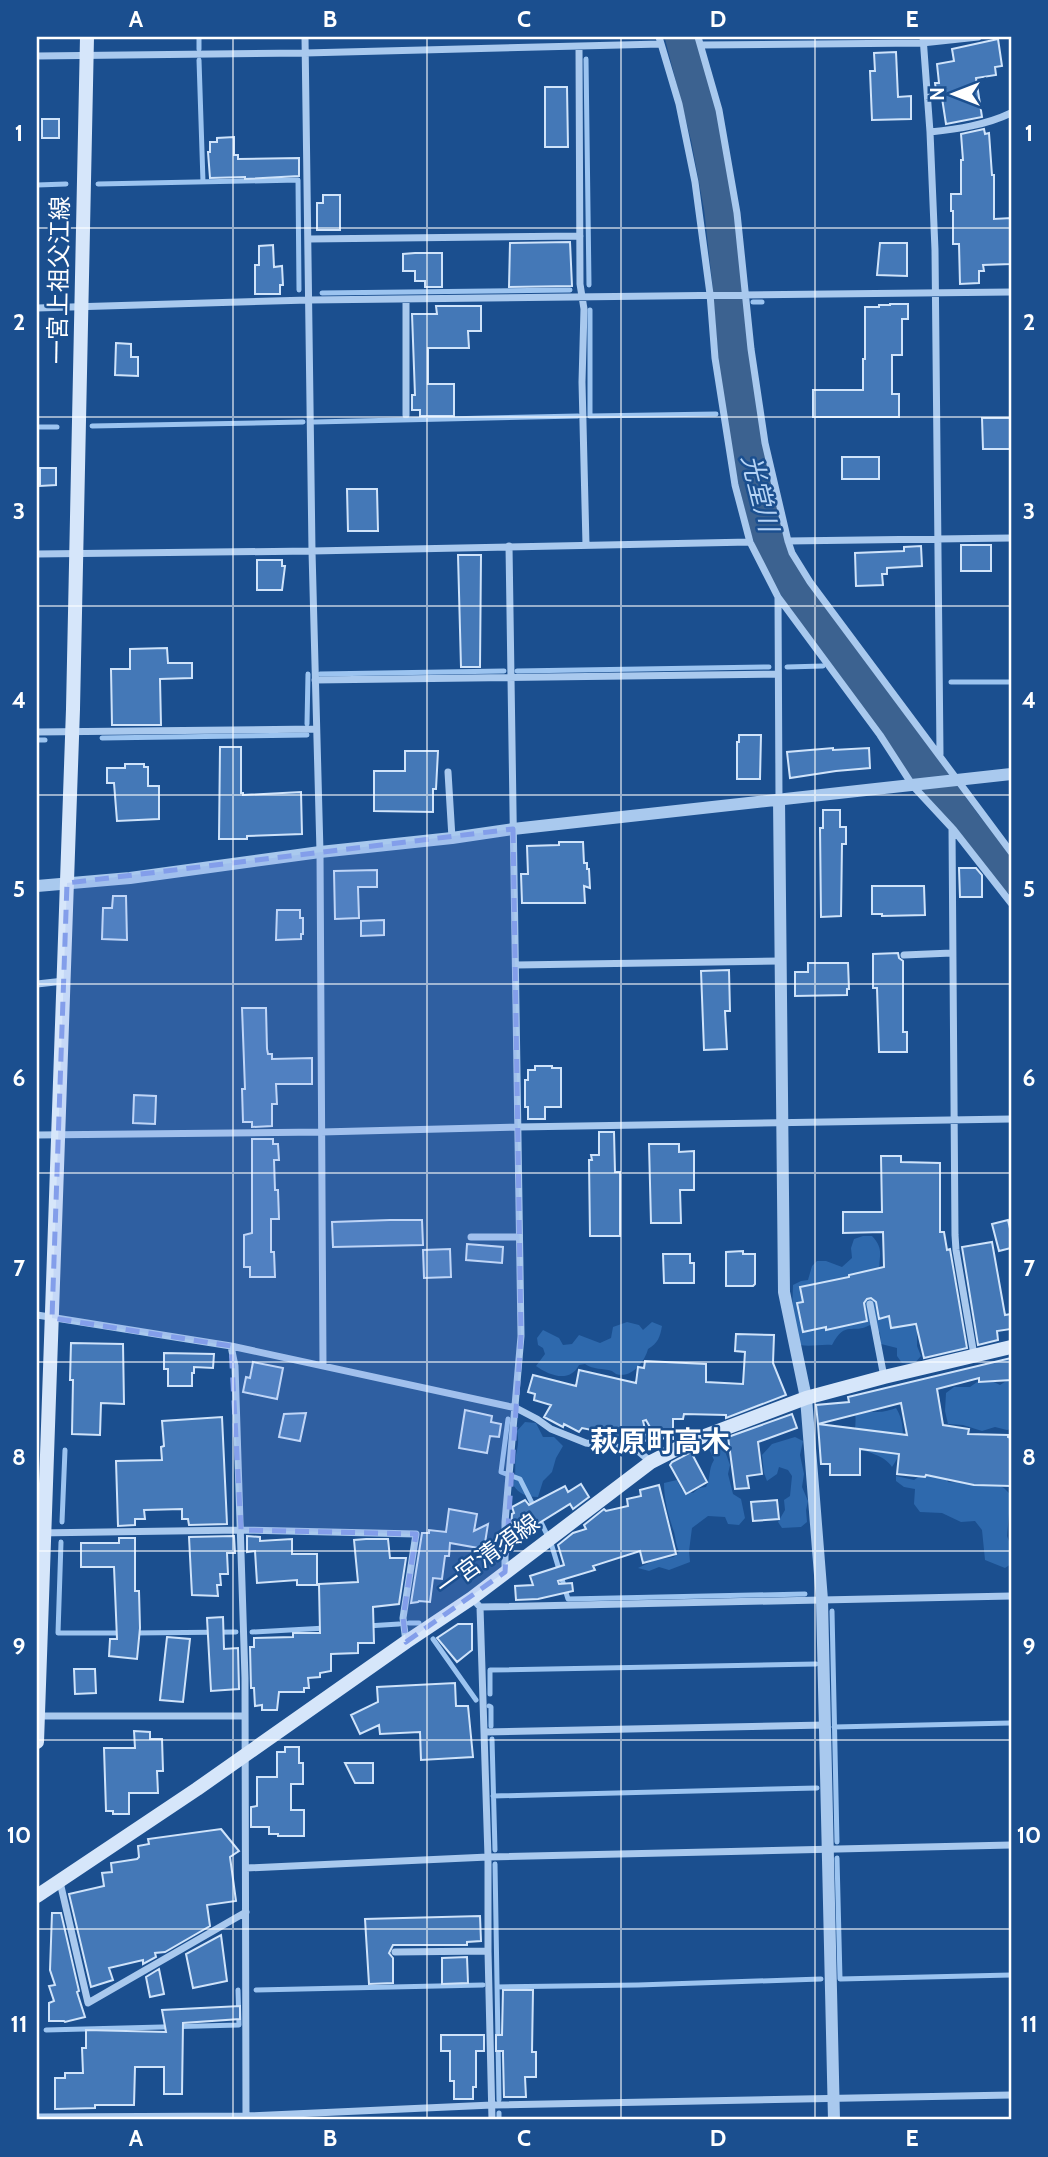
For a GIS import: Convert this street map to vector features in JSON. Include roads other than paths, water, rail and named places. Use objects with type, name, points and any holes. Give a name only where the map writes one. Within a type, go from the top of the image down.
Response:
[{"type":"main road","name":"一宮上祖父江線","points":[[37,1742],[41,1533],[52,1318],[72,732],[88,37]]},
{"type":"main road","name":"一宮清須線","points":[[37,1896],[245,1755],[405,1642],[476,1603],[505,1572],[651,1462],[694,1440],[806,1398],[1011,1348]]},
{"type":"street","points":[[305,37],[312,551],[320,852],[323,1365]]},
{"type":"street","points":[[698,37],[719,110],[737,213],[751,349],[765,443],[792,552],[810,582],[1011,852]]},
{"type":"street","points":[[701,45],[978,37]]},
{"type":"street","points":[[923,40],[930,132],[935,293],[940,754]]},
{"type":"street","points":[[37,56],[579,47],[660,41],[688,142],[712,295],[715,358],[726,435],[734,485],[750,542],[778,597],[916,785],[1011,903]]},
{"type":"street","points":[[579,47],[580,284],[583,297],[586,545]]},
{"type":"street","points":[[930,132],[961,129],[1011,113]]},
{"type":"street","points":[[309,239],[580,236]]},
{"type":"street","points":[[37,308],[309,300],[1011,292]]},
{"type":"street","points":[[406,300],[406,415]]},
{"type":"street","points":[[788,541],[1011,538]]},
{"type":"street","points":[[37,554],[750,542]]},
{"type":"street","points":[[505,1572],[505,1522],[521,1336],[509,546]]},
{"type":"street","points":[[778,597],[784,1292],[806,1398],[822,1600],[834,2120]]},
{"type":"street","points":[[315,680],[778,674]]},
{"type":"street","points":[[37,732],[316,729]]},
{"type":"street","points":[[448,772],[452,838]]},
{"type":"street","points":[[37,886],[130,878],[513,829],[1011,774]]},
{"type":"street","points":[[952,828],[956,1250],[975,1356]]},
{"type":"street","points":[[904,955],[952,953]]},
{"type":"street","points":[[516,965],[780,961]]},
{"type":"street","points":[[37,984],[64,981]]},
{"type":"street","points":[[37,1135],[1011,1119]]},
{"type":"street","points":[[471,1237],[519,1237]]},
{"type":"street","points":[[870,1304],[884,1377]]},
{"type":"street","points":[[37,1315],[231,1346],[516,1408],[562,1434],[586,1443],[637,1450],[651,1462]]},
{"type":"street","points":[[231,1346],[241,1530],[245,1716],[246,2118]]},
{"type":"street","points":[[41,1533],[241,1530],[416,1534],[403,1618],[405,1642]]},
{"type":"street","points":[[492,2120],[485,1732],[476,1603],[1011,1596]]},
{"type":"street","points":[[37,1716],[245,1716]]},
{"type":"street","points":[[485,1732],[826,1725]]},
{"type":"street","points":[[246,1868],[488,1857],[1011,1845]]},
{"type":"street","points":[[60,1881],[88,2003],[246,1912]]},
{"type":"street","points":[[395,1952],[488,1951]]},
{"type":"street","points":[[37,2117],[246,2118],[492,2105],[1011,2095]]},
{"type":"waterway","points":[[199,37],[199,49]]},
{"type":"waterway","name":"光堂川","points":[[681,37],[707,138],[720,208],[736,378],[752,471],[777,560],[822,628],[967,826],[1011,877]]},
{"type":"waterway","points":[[586,59],[589,285]]},
{"type":"waterway","points":[[199,60],[203,182]]},
{"type":"waterway","points":[[98,184],[298,180],[299,290]]},
{"type":"waterway","points":[[37,185],[66,184]]},
{"type":"waterway","points":[[322,293],[570,290]]},
{"type":"waterway","points":[[753,302],[762,302]]},
{"type":"waterway","points":[[590,310],[590,416],[716,414]]},
{"type":"waterway","points":[[314,422],[578,416]]},
{"type":"waterway","points":[[92,426],[303,422]]},
{"type":"waterway","points":[[37,427],[57,427]]},
{"type":"waterway","points":[[787,667],[823,666]]},
{"type":"waterway","points":[[834,666],[849,666]]},
{"type":"waterway","points":[[517,671],[769,667]]},
{"type":"waterway","points":[[320,674],[504,671]]},
{"type":"waterway","points":[[307,724],[308,674]]},
{"type":"waterway","points":[[951,682],[1011,682]]},
{"type":"waterway","points":[[102,738],[307,735]]},
{"type":"waterway","points":[[37,740],[45,740]]},
{"type":"waterway","points":[[508,1419],[501,1472],[520,1479],[534,1507]]},
{"type":"waterway","points":[[62,1522],[65,1450]]},
{"type":"waterway","points":[[538,1516],[551,1543],[568,1599],[805,1594]]},
{"type":"waterway","points":[[61,1542],[58,1633],[121,1633]]},
{"type":"waterway","points":[[832,1611],[837,1842]]},
{"type":"waterway","points":[[409,1623],[419,1623]]},
{"type":"waterway","points":[[367,1626],[399,1624]]},
{"type":"waterway","points":[[252,1632],[326,1628]]},
{"type":"waterway","points":[[134,1633],[236,1632]]},
{"type":"waterway","points":[[433,1639],[476,1700]]},
{"type":"waterway","points":[[490,1694],[490,1670],[816,1664]]},
{"type":"waterway","points":[[489,1706],[491,1726]]},
{"type":"waterway","points":[[834,1727],[1011,1723]]},
{"type":"waterway","points":[[492,1739],[495,1850]]},
{"type":"waterway","points":[[493,1796],[817,1788]]},
{"type":"waterway","points":[[837,1858],[840,1979],[1011,1975]]},
{"type":"waterway","points":[[495,1864],[499,2100]]},
{"type":"waterway","points":[[497,1987],[821,1979]]},
{"type":"waterway","points":[[256,1990],[483,1985]]},
{"type":"waterway","points":[[46,2030],[239,2025],[238,1990]]},
{"type":"waterway","points":[[499,2113],[499,2120]]},
{"type":"district","name":"萩原町高木","points":[[660,1441]]}]
